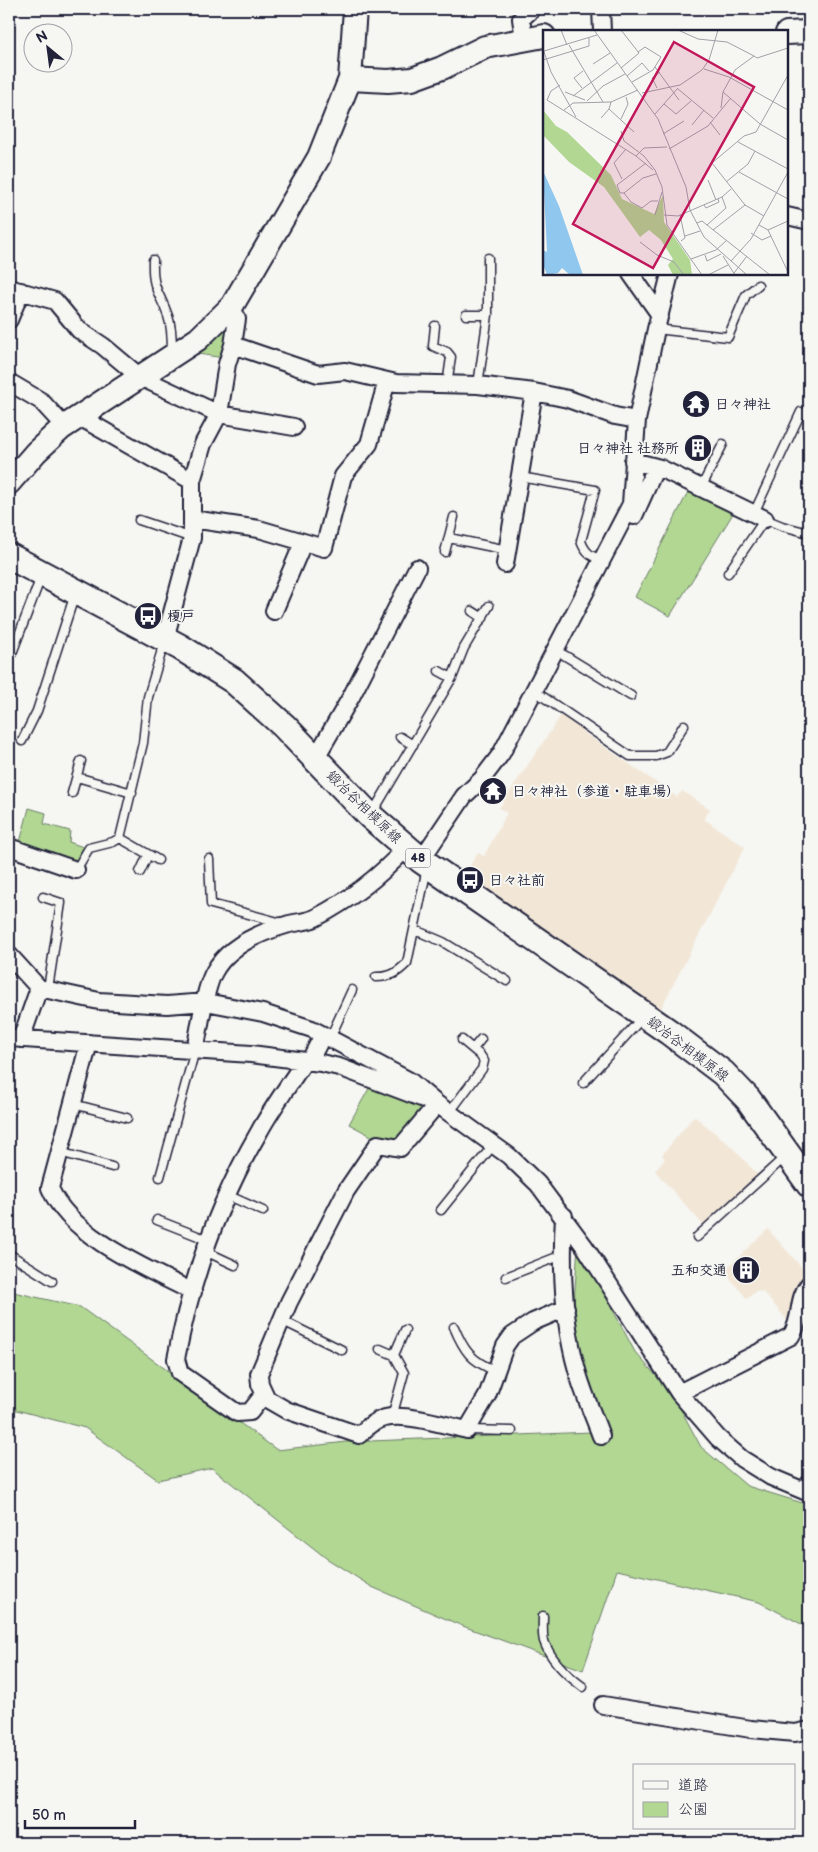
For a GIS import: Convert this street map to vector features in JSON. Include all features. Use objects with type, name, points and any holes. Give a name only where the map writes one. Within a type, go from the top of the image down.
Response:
[{"type":"main road","name":"鍛冶谷相模原線","points":[[9,556],[165,639],[234,681],[277,720],[370,816],[418,858],[723,1073],[748,1099],[809,1184]]},
{"type":"street","points":[[9,483],[48,440],[71,421],[208,332],[232,306],[319,157],[350,80],[355,9]]},
{"type":"street","points":[[350,80],[388,81],[412,79],[434,72],[485,47],[534,37],[521,19],[532,9]]},
{"type":"street","points":[[601,9],[602,30]]},
{"type":"street","points":[[788,32],[809,32]]},
{"type":"street","points":[[788,216],[809,221]]},
{"type":"street","points":[[632,275],[658,322]]},
{"type":"street","points":[[638,495],[633,461],[637,420],[670,275]]},
{"type":"street","points":[[9,320],[15,290],[55,301],[78,330],[103,346],[140,377],[219,414],[294,427]]},
{"type":"street","points":[[165,639],[192,538],[192,481],[203,444],[219,414],[226,364],[233,345],[237,319],[232,306]]},
{"type":"street","points":[[233,345],[318,374],[345,371],[387,381],[478,385],[534,392],[568,399],[615,416],[637,420]]},
{"type":"street","points":[[192,519],[259,529],[324,548],[343,476],[369,444],[387,381]]},
{"type":"street","points":[[9,382],[71,421],[192,481]]},
{"type":"street","points":[[506,557],[534,392]]},
{"type":"street","points":[[633,461],[656,467],[759,516]]},
{"type":"street","points":[[195,1050],[214,972],[225,956],[238,945],[287,924],[314,919],[353,894],[418,858],[464,796],[482,779],[501,754],[538,695],[607,563],[631,504],[656,467]]},
{"type":"street","points":[[274,611],[275,594],[303,543]]},
{"type":"street","points":[[315,759],[382,648],[412,590],[417,568]]},
{"type":"street","points":[[9,848],[76,870]]},
{"type":"street","points":[[9,955],[44,989],[99,1001],[129,1004],[206,1002],[288,1020],[327,1036],[410,1081],[443,1109],[494,1144],[538,1184],[564,1216],[679,1393],[706,1425],[742,1459],[771,1477],[804,1492]]},
{"type":"street","points":[[44,989],[15,1038],[251,1054],[339,1067],[443,1109]]},
{"type":"street","points":[[264,1394],[250,1412],[237,1413],[180,1373],[176,1359],[207,1246],[227,1195],[259,1132],[327,1036]]},
{"type":"street","points":[[89,1043],[50,1188],[56,1201],[104,1246],[193,1292]]},
{"type":"street","points":[[443,1109],[400,1148],[378,1144],[346,1191],[281,1320],[259,1374],[264,1394],[286,1410],[359,1435],[368,1426],[385,1418],[412,1419],[467,1430],[487,1396],[505,1346],[512,1336],[533,1322],[566,1308]]},
{"type":"street","points":[[564,1216],[562,1255],[566,1308],[577,1370],[601,1436]]},
{"type":"street","points":[[679,1393],[791,1336],[804,1327],[804,1291],[809,1284]]},
{"type":"street","points":[[603,1705],[751,1729],[795,1733],[809,1730]]},
{"type":"lane","points":[[478,385],[488,315],[488,258]]},
{"type":"lane","points":[[153,260],[152,279],[168,317],[173,355]]},
{"type":"lane","points":[[658,322],[728,337],[746,295],[758,285]]},
{"type":"lane","points":[[466,315],[488,315]]},
{"type":"lane","points":[[435,326],[432,346],[447,352],[451,358],[447,384]]},
{"type":"lane","points":[[728,573],[759,516],[801,412],[809,416]]},
{"type":"lane","points":[[701,488],[723,444]]},
{"type":"lane","points":[[520,477],[595,490],[581,541],[583,549],[590,556],[607,563]]},
{"type":"lane","points":[[759,516],[782,526],[809,533]]},
{"type":"lane","points":[[445,552],[454,517]]},
{"type":"lane","points":[[139,520],[192,538]]},
{"type":"lane","points":[[449,538],[506,557]]},
{"type":"lane","points":[[9,661],[42,574]]},
{"type":"lane","points":[[22,741],[37,710],[76,592]]},
{"type":"lane","points":[[370,816],[452,678],[464,648],[489,606]]},
{"type":"lane","points":[[472,611],[483,618]]},
{"type":"lane","points":[[76,870],[89,848],[113,842],[120,838],[143,743],[148,697],[165,639]]},
{"type":"lane","points":[[560,652],[631,696]]},
{"type":"lane","points":[[439,671],[452,678]]},
{"type":"lane","points":[[538,695],[630,756],[656,756],[667,752],[684,725]]},
{"type":"lane","points":[[400,737],[413,745]]},
{"type":"lane","points":[[72,793],[81,761]]},
{"type":"lane","points":[[77,776],[132,793]]},
{"type":"lane","points":[[120,838],[158,860]]},
{"type":"lane","points":[[140,872],[148,855]]},
{"type":"lane","points":[[376,977],[393,975],[407,962],[415,930],[421,888],[418,858]]},
{"type":"lane","points":[[209,859],[211,904],[287,924]]},
{"type":"lane","points":[[43,898],[61,903],[44,989]]},
{"type":"lane","points":[[415,930],[443,942],[507,981]]},
{"type":"lane","points":[[327,1036],[352,990]]},
{"type":"lane","points":[[583,1083],[644,1016]]},
{"type":"lane","points":[[473,1049],[481,1039]]},
{"type":"lane","points":[[443,1109],[482,1069],[484,1061],[462,1040]]},
{"type":"lane","points":[[160,1177],[195,1050]]},
{"type":"lane","points":[[73,1104],[127,1118]]},
{"type":"lane","points":[[441,1210],[494,1144]]},
{"type":"lane","points":[[60,1152],[112,1167]]},
{"type":"lane","points":[[697,1237],[787,1154]]},
{"type":"lane","points":[[227,1195],[262,1211]]},
{"type":"lane","points":[[158,1220],[207,1246],[235,1265]]},
{"type":"lane","points":[[9,1254],[52,1281]]},
{"type":"lane","points":[[506,1277],[562,1255]]},
{"type":"lane","points":[[281,1320],[342,1350]]},
{"type":"lane","points":[[454,1327],[467,1353],[478,1364],[496,1371]]},
{"type":"lane","points":[[394,1355],[405,1330]]},
{"type":"lane","points":[[380,1349],[394,1355],[404,1373],[391,1418]]},
{"type":"lane","points":[[467,1430],[512,1431]]},
{"type":"lane","points":[[804,1492],[809,1477]]},
{"type":"lane","points":[[542,1616],[544,1640],[551,1654],[571,1678],[583,1687]]},
{"type":"shaded area","points":[[562,714],[580,726],[583,732],[677,797],[682,791],[710,809],[704,819],[745,847],[659,1012],[473,884],[475,879],[465,873],[478,853],[484,856],[507,813],[499,808]]},
{"type":"shaded area","points":[[694,1116],[730,1145],[758,1175],[704,1226],[655,1171],[665,1159],[662,1155]]},
{"type":"shaded area","points":[[768,1229],[808,1275],[794,1296],[793,1314],[787,1320],[763,1292],[756,1291],[747,1299],[724,1271]]},
{"type":"green space","points":[[232,321],[224,358],[192,353]]},
{"type":"green space","points":[[691,486],[737,507],[670,616],[635,597]]},
{"type":"green space","points":[[29,808],[46,813],[44,824],[70,831],[69,842],[83,847],[74,865],[19,846]]},
{"type":"green space","points":[[371,1085],[420,1106],[424,1113],[400,1141],[375,1138],[349,1124]]},
{"type":"green space","points":[[578,1244],[635,1352],[673,1395],[701,1447],[747,1486],[809,1505],[809,1628],[759,1602],[617,1570],[583,1670],[460,1625],[372,1587],[326,1558],[212,1468],[158,1480],[85,1428],[9,1408],[9,1291],[80,1307],[277,1450],[346,1442],[592,1432],[571,1351]]},
{"type":"place","name":"日々神社","points":[[696,404]]},
{"type":"place","name":"日々神社 社務所","points":[[698,448]]},
{"type":"place","name":"榎戸","points":[[148,616]]},
{"type":"place","name":"日々神社（参道・駐車場）","points":[[493,791]]},
{"type":"place","name":"日々社前","points":[[470,880]]},
{"type":"place","name":"五和交通","points":[[746,1270]]}]
